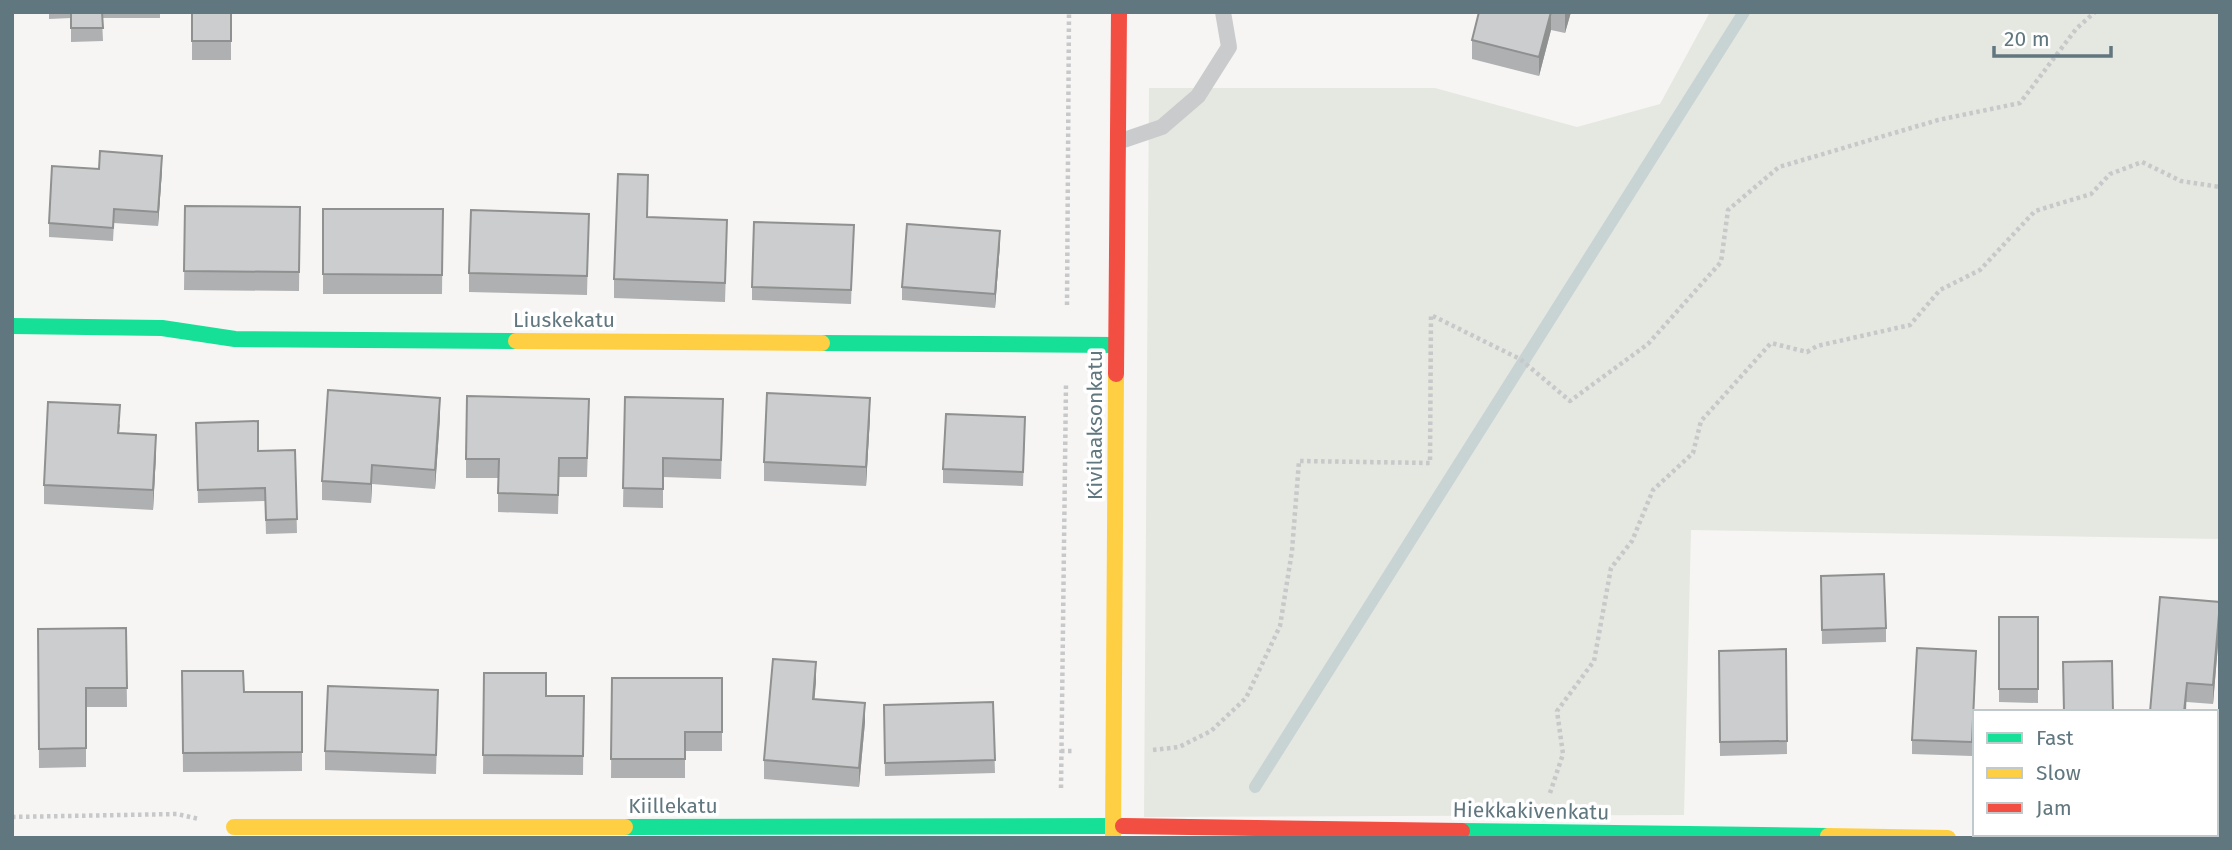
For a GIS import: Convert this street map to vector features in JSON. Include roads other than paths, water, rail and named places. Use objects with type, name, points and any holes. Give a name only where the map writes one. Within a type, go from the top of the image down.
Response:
[{"type":"street","name":"Kivilaaksonkatu","points":[[1113,832],[1119,12]]},
{"type":"street","name":"Liuskekatu","points":[[12,326],[162,328],[235,339],[1116,345]]},
{"type":"street","name":"Kiillekatu","points":[[234,827],[1062,827],[1113,832]]},
{"type":"street","name":"Hiekkakivenkatu","points":[[1113,832],[1538,832],[1948,838]]},
{"type":"lane","points":[[1118,142],[1162,127],[1198,96],[1229,47],[1223,12]]},
{"type":"waterway","points":[[1255,787],[1744,12]]}]
